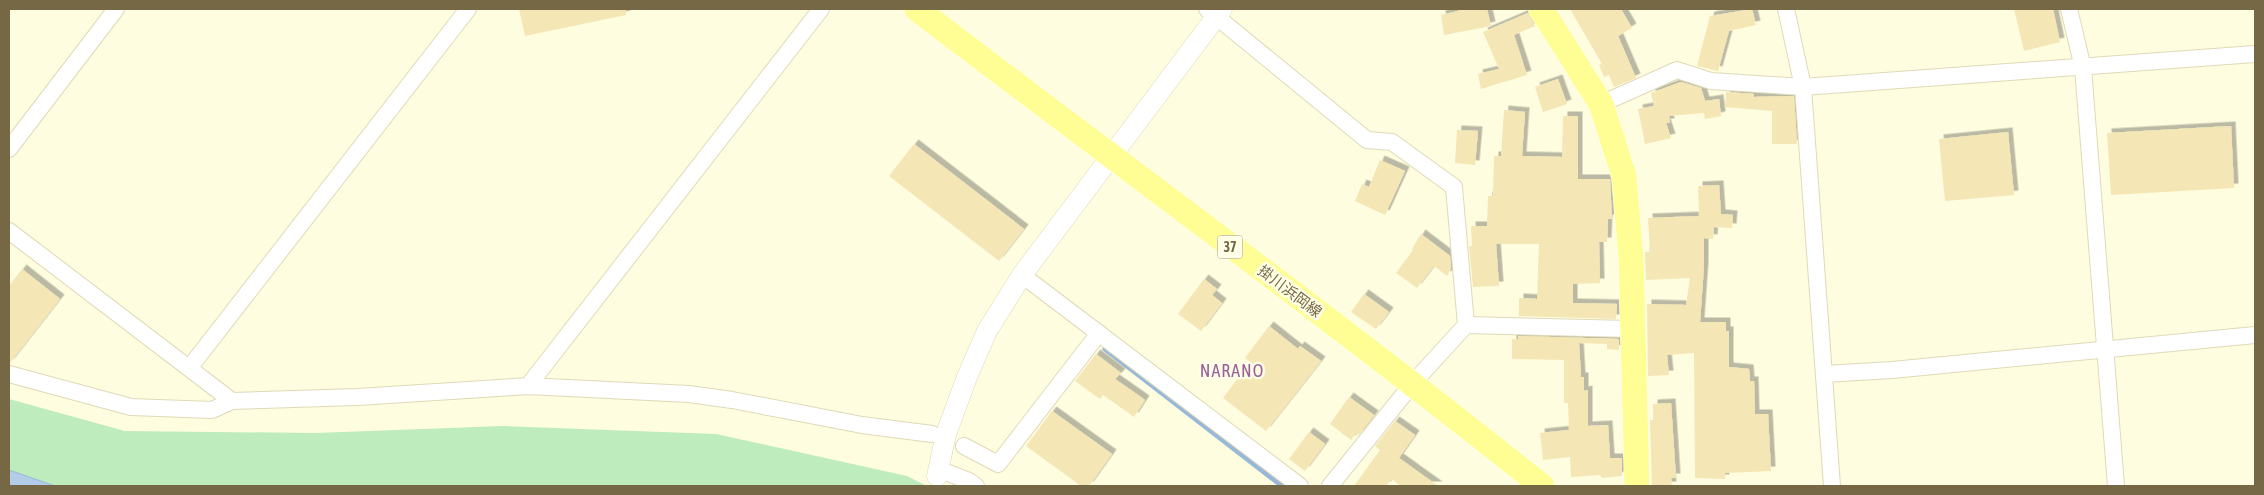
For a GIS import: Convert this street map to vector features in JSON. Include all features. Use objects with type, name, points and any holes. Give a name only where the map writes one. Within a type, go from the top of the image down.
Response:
[{"type":"main road","name":"掛川浜岡線","points":[[917,9],[1110,157],[1413,383],[1542,486]]},
{"type":"main road","points":[[1541,9],[1600,104],[1624,176],[1631,258],[1631,329],[1637,486]]},
{"type":"street","points":[[9,149],[116,9]]},
{"type":"street","points":[[190,367],[468,9]]},
{"type":"street","points":[[528,386],[821,9]]},
{"type":"street","points":[[1786,9],[1802,87],[1832,486]]},
{"type":"street","points":[[2069,9],[2083,68],[2116,486]]},
{"type":"street","points":[[976,486],[969,481],[936,477],[946,434],[967,376],[988,331],[1022,275],[1215,11],[1367,140],[1392,142],[1454,188],[1466,325],[1413,383],[1330,486]]},
{"type":"street","points":[[1600,104],[1677,70],[1711,81],[1802,87],[2255,54]]},
{"type":"street","points":[[9,231],[190,367],[232,401]]},
{"type":"street","points":[[1022,275],[1300,486]]},
{"type":"street","points":[[1466,325],[1631,329]]},
{"type":"street","points":[[964,446],[998,464],[1099,333]]},
{"type":"street","points":[[1824,374],[1892,370],[2255,335]]},
{"type":"street","points":[[9,374],[132,407],[212,410],[232,401],[358,397],[528,386],[690,394],[732,400],[862,425],[932,434]]},
{"type":"green space","points":[[9,399],[125,431],[315,433],[503,426],[716,434],[907,476],[927,486],[9,486]]},
{"type":"water","points":[[9,470],[55,486],[9,486]]},
{"type":"building","points":[[519,9],[626,9],[626,15],[525,36]]},
{"type":"building","points":[[1458,9],[1487,9],[1491,26],[1444,35],[1441,15],[1458,11]]},
{"type":"building","points":[[1570,9],[1621,9],[1632,28],[1618,36],[1636,78],[1614,87],[1609,75],[1604,77],[1599,65],[1602,64]]},
{"type":"building","points":[[1752,9],[1756,25],[1729,31],[1718,71],[1697,66],[1710,16]]},
{"type":"building","points":[[2014,9],[2053,9],[2060,42],[2024,51]]},
{"type":"building","points":[[1528,13],[1535,26],[1514,35],[1527,75],[1481,89],[1478,74],[1499,69],[1483,32]]},
{"type":"building","points":[[1558,79],[1567,104],[1543,112],[1535,87]]},
{"type":"building","points":[[1681,82],[1701,88],[1705,101],[1719,99],[1721,116],[1705,119],[1704,113],[1669,116],[1670,123],[1666,123],[1671,138],[1645,144],[1638,109],[1654,106],[1651,93]]},
{"type":"building","points":[[1726,92],[1754,94],[1754,97],[1794,96],[1797,144],[1772,144],[1772,111],[1725,107]]},
{"type":"building","points":[[1504,110],[1525,112],[1522,156],[1562,157],[1563,116],[1578,116],[1578,179],[1610,179],[1612,219],[1608,219],[1607,242],[1599,242],[1600,283],[1573,284],[1573,303],[1617,304],[1616,319],[1519,316],[1519,298],[1537,299],[1539,244],[1496,244],[1499,286],[1473,287],[1469,246],[1472,246],[1471,226],[1487,226],[1488,196],[1493,196],[1494,156],[1501,156]]},
{"type":"building","points":[[2231,126],[2234,188],[2111,195],[2107,133]]},
{"type":"building","points":[[1457,130],[1478,131],[1475,165],[1455,163]]},
{"type":"building","points":[[2008,132],[2014,195],[1945,201],[1939,139]]},
{"type":"building","points":[[914,144],[1024,229],[999,261],[889,176]]},
{"type":"building","points":[[1380,160],[1405,171],[1385,215],[1355,201],[1362,184],[1369,187]]},
{"type":"building","points":[[1719,185],[1721,214],[1733,215],[1732,228],[1714,227],[1713,239],[1704,238],[1700,322],[1726,322],[1726,331],[1729,331],[1729,367],[1749,369],[1750,381],[1754,381],[1755,414],[1768,414],[1771,471],[1725,473],[1725,479],[1695,478],[1694,353],[1667,355],[1669,375],[1648,376],[1647,304],[1686,305],[1690,278],[1646,280],[1645,252],[1650,252],[1648,218],[1699,216],[1698,186]]},
{"type":"building","points":[[1421,234],[1450,256],[1451,268],[1447,276],[1434,266],[1417,288],[1396,273],[1413,250]]},
{"type":"building","points":[[22,269],[60,299],[9,364],[9,286]]},
{"type":"building","points":[[1204,279],[1217,289],[1212,295],[1222,303],[1201,331],[1178,314]]},
{"type":"building","points":[[1364,294],[1389,312],[1376,329],[1351,312]]},
{"type":"building","points":[[1269,326],[1298,349],[1300,346],[1321,361],[1266,431],[1223,398],[1250,362],[1245,358]]},
{"type":"building","points":[[1518,336],[1619,339],[1619,350],[1607,349],[1607,344],[1579,343],[1581,377],[1584,377],[1584,391],[1588,390],[1588,426],[1608,425],[1610,458],[1622,458],[1622,476],[1602,478],[1600,475],[1571,477],[1570,457],[1543,460],[1540,433],[1569,430],[1568,403],[1564,403],[1564,360],[1512,359],[1512,339],[1518,339]]},
{"type":"building","points":[[1096,354],[1121,373],[1115,379],[1145,400],[1134,417],[1103,395],[1100,399],[1075,381]]},
{"type":"building","points":[[1349,397],[1374,415],[1359,435],[1356,433],[1351,440],[1330,424]]},
{"type":"building","points":[[1671,403],[1676,478],[1671,478],[1672,486],[1652,486],[1650,420],[1653,420],[1653,404]]},
{"type":"building","points":[[1052,411],[1112,454],[1089,486],[1081,486],[1026,446]]},
{"type":"building","points":[[1395,421],[1415,435],[1399,458],[1438,486],[1401,486],[1391,479],[1386,486],[1354,486],[1380,450],[1375,446]]},
{"type":"building","points":[[1309,432],[1325,444],[1305,471],[1289,459]]},
{"type":"waterway","points":[[1105,349],[1282,486]]},
{"type":"district","name":"NARANO","points":[[1232,370]]}]
